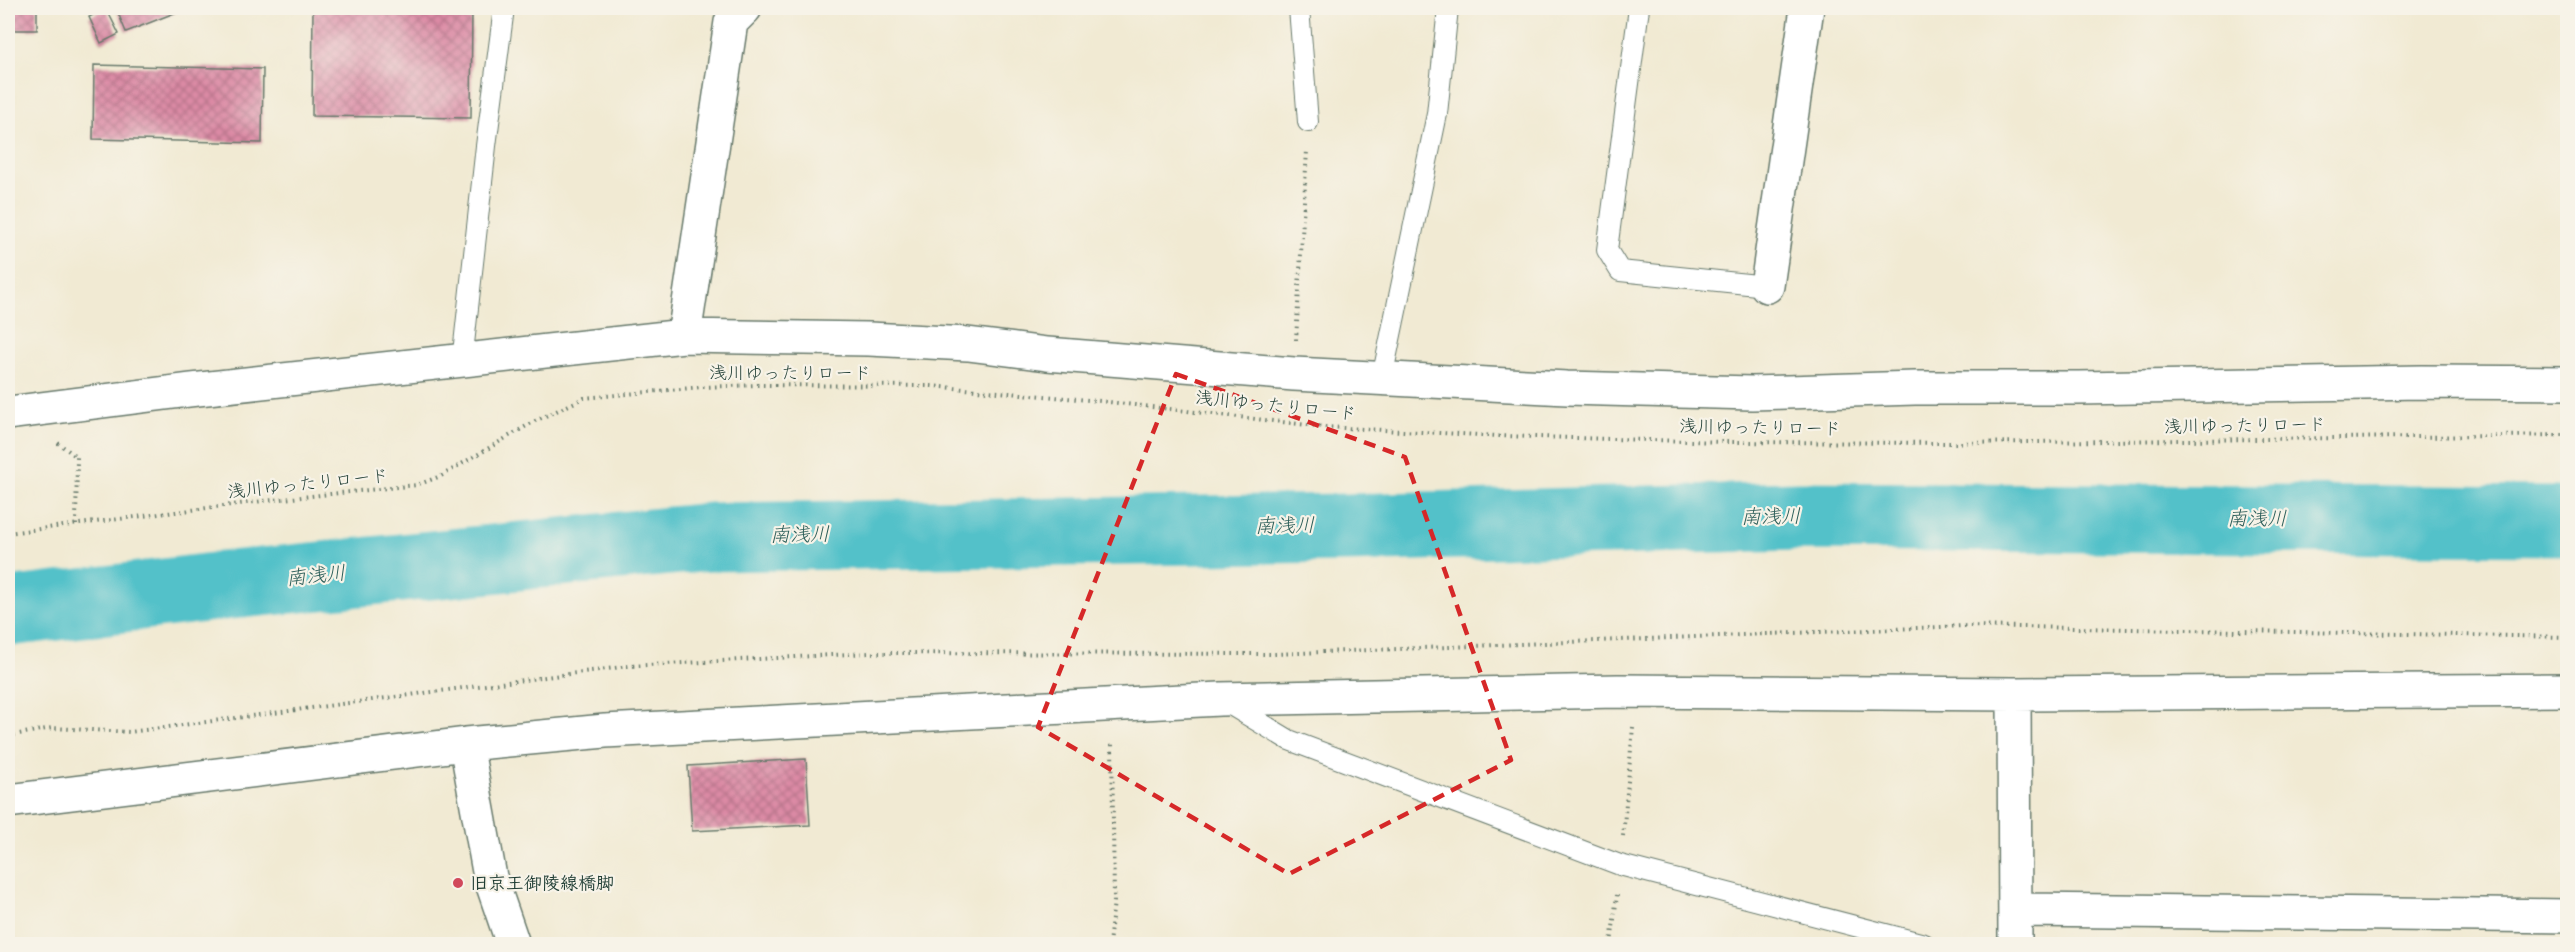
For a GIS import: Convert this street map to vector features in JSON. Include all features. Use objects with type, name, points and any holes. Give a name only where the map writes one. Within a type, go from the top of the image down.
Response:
[{"type":"street","points":[[684,336],[731,22],[745,8]]},
{"type":"street","points":[[1767,286],[1807,8]]},
{"type":"street","points":[[17,411],[684,336],[869,339],[968,344],[1047,354],[1294,374],[1567,388],[1752,393],[1915,388],[2079,388],[2421,382],[2568,383]]},
{"type":"street","points":[[8,801],[466,744],[605,731],[1220,699],[1637,692],[2014,694],[2568,690]]},
{"type":"street","points":[[2014,694],[2017,910],[2015,945]]},
{"type":"street","points":[[466,744],[490,877],[513,945]]},
{"type":"street","points":[[2017,910],[2568,916]]},
{"type":"lane","points":[[462,362],[504,8]]},
{"type":"lane","points":[[1299,8],[1308,122]]},
{"type":"lane","points":[[1382,378],[1437,114],[1448,8]]},
{"type":"lane","points":[[1639,8],[1607,250],[1620,271],[1767,286]]},
{"type":"lane","points":[[1220,699],[1289,740],[1620,865],[1924,945]]},
{"type":"path","points":[[1294,374],[1308,122]]},
{"type":"path","name":"浅川ゆったりロード","points":[[8,534],[417,485],[441,476],[535,421],[584,398],[690,388],[757,385],[931,386],[1100,401],[1325,426],[1523,436],[1726,442],[1956,443],[2568,435]]},
{"type":"path","points":[[17,411],[77,457],[76,525]]},
{"type":"path","points":[[8,736],[52,728],[130,732],[629,666],[869,652],[1274,654],[1967,626],[2568,637]]},
{"type":"path","points":[[1611,945],[1637,692]]},
{"type":"path","points":[[1109,945],[1114,901],[1112,706]]},
{"type":"highlighted area","points":[[1176,374],[1405,457],[1511,760],[1289,874],[1038,727]]},
{"type":"building","points":[[8,8],[37,8],[37,30],[8,30]]},
{"type":"building","points":[[106,8],[119,34],[101,43],[89,17]]},
{"type":"building","points":[[116,8],[187,8],[126,32]]},
{"type":"building","points":[[313,8],[472,8],[471,118],[312,116]]},
{"type":"building","points":[[94,65],[263,69],[262,143],[93,139]]},
{"type":"building","points":[[806,759],[810,825],[692,831],[688,766]]},
{"type":"waterway","name":"南浅川","points":[[8,612],[230,585],[710,537],[1346,528],[1799,516],[2568,521]]},
{"type":"place","name":"旧京王御陵線橋脚","points":[[458,883]]}]
